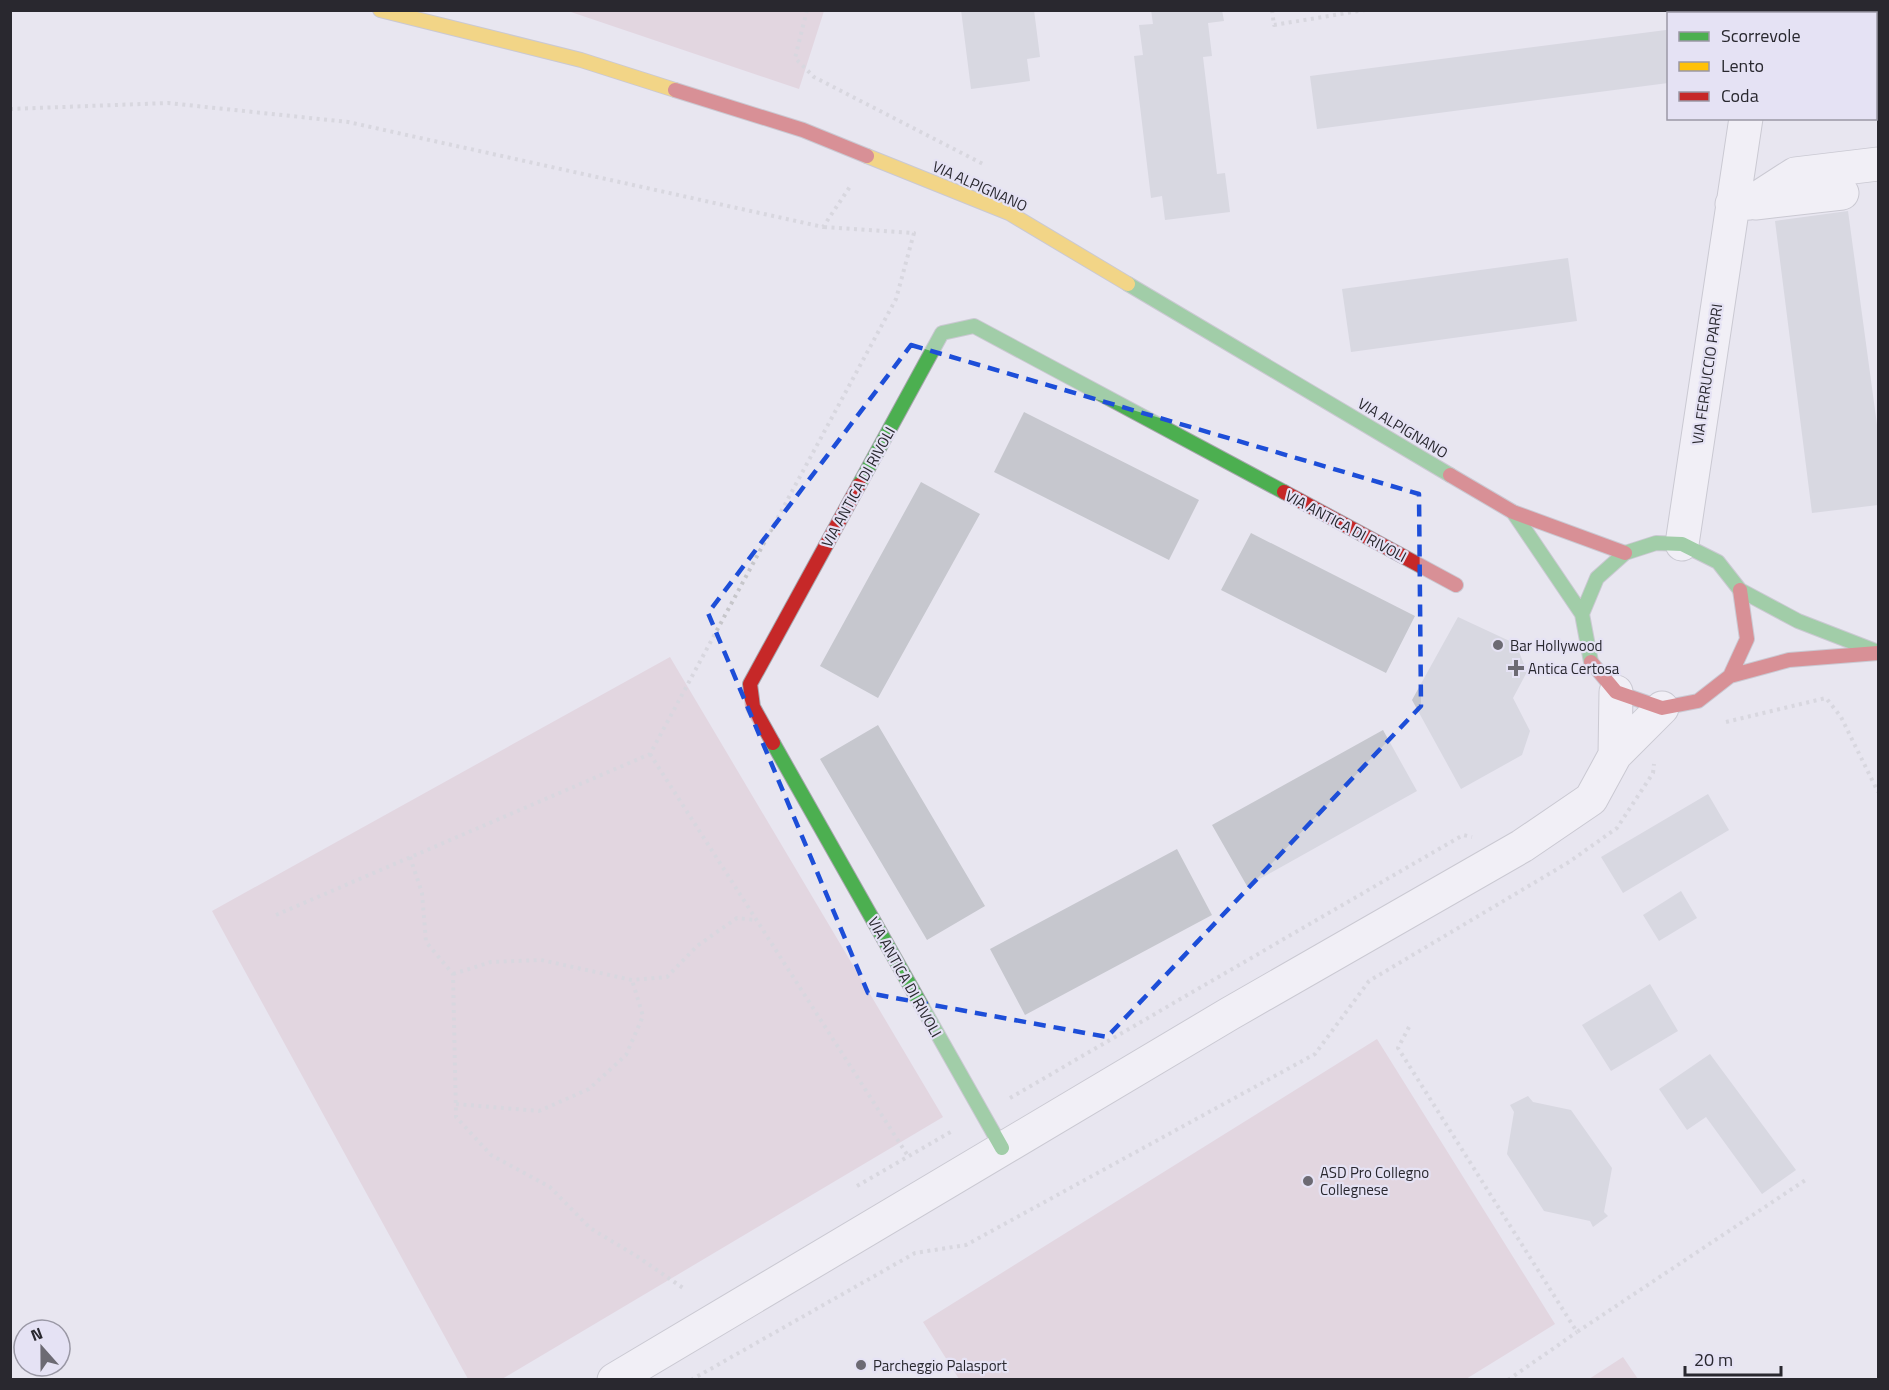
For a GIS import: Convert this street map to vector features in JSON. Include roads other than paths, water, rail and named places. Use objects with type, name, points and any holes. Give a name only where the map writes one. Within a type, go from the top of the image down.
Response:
[{"type":"street","name":"VIA ALPIGNANO","points":[[380,10],[581,60],[803,130],[1009,213],[1513,512]]},
{"type":"street","name":"VIA FERRUCCIO PARRI","points":[[1682,544],[1741,203],[1746,120]]},
{"type":"street","points":[[1741,203],[1795,174],[1878,164]]},
{"type":"street","points":[[1741,203],[1842,193]]},
{"type":"street","name":"VIA ANTICA DI RIVOLI","points":[[1002,1148],[753,707],[750,684],[942,333],[974,326],[1456,585]]},
{"type":"street","points":[[1513,512],[1625,553]]},
{"type":"street","points":[[1513,512],[1582,614],[1591,663],[1616,692],[1662,708],[1698,701],[1731,676],[1789,660],[1878,653]]},
{"type":"street","points":[[1582,614],[1597,578],[1625,553],[1656,543],[1682,544],[1718,562],[1740,590],[1798,621],[1878,653]]},
{"type":"street","points":[[1731,676],[1747,639],[1740,590]]},
{"type":"street","points":[[1615,755],[1616,692]]},
{"type":"street","points":[[614,1380],[1228,1014],[1522,846],[1591,799],[1615,755],[1662,708]]},
{"type":"place","name":"Bar Hollywood","points":[[1498,645]]},
{"type":"place","name":"Antica Certosa","points":[[1516,668]]},
{"type":"place","name":"ASD Pro Collegno Collegnese","points":[[1308,1181]]},
{"type":"place","name":"Parcheggio Palasport","points":[[861,1365]]}]
